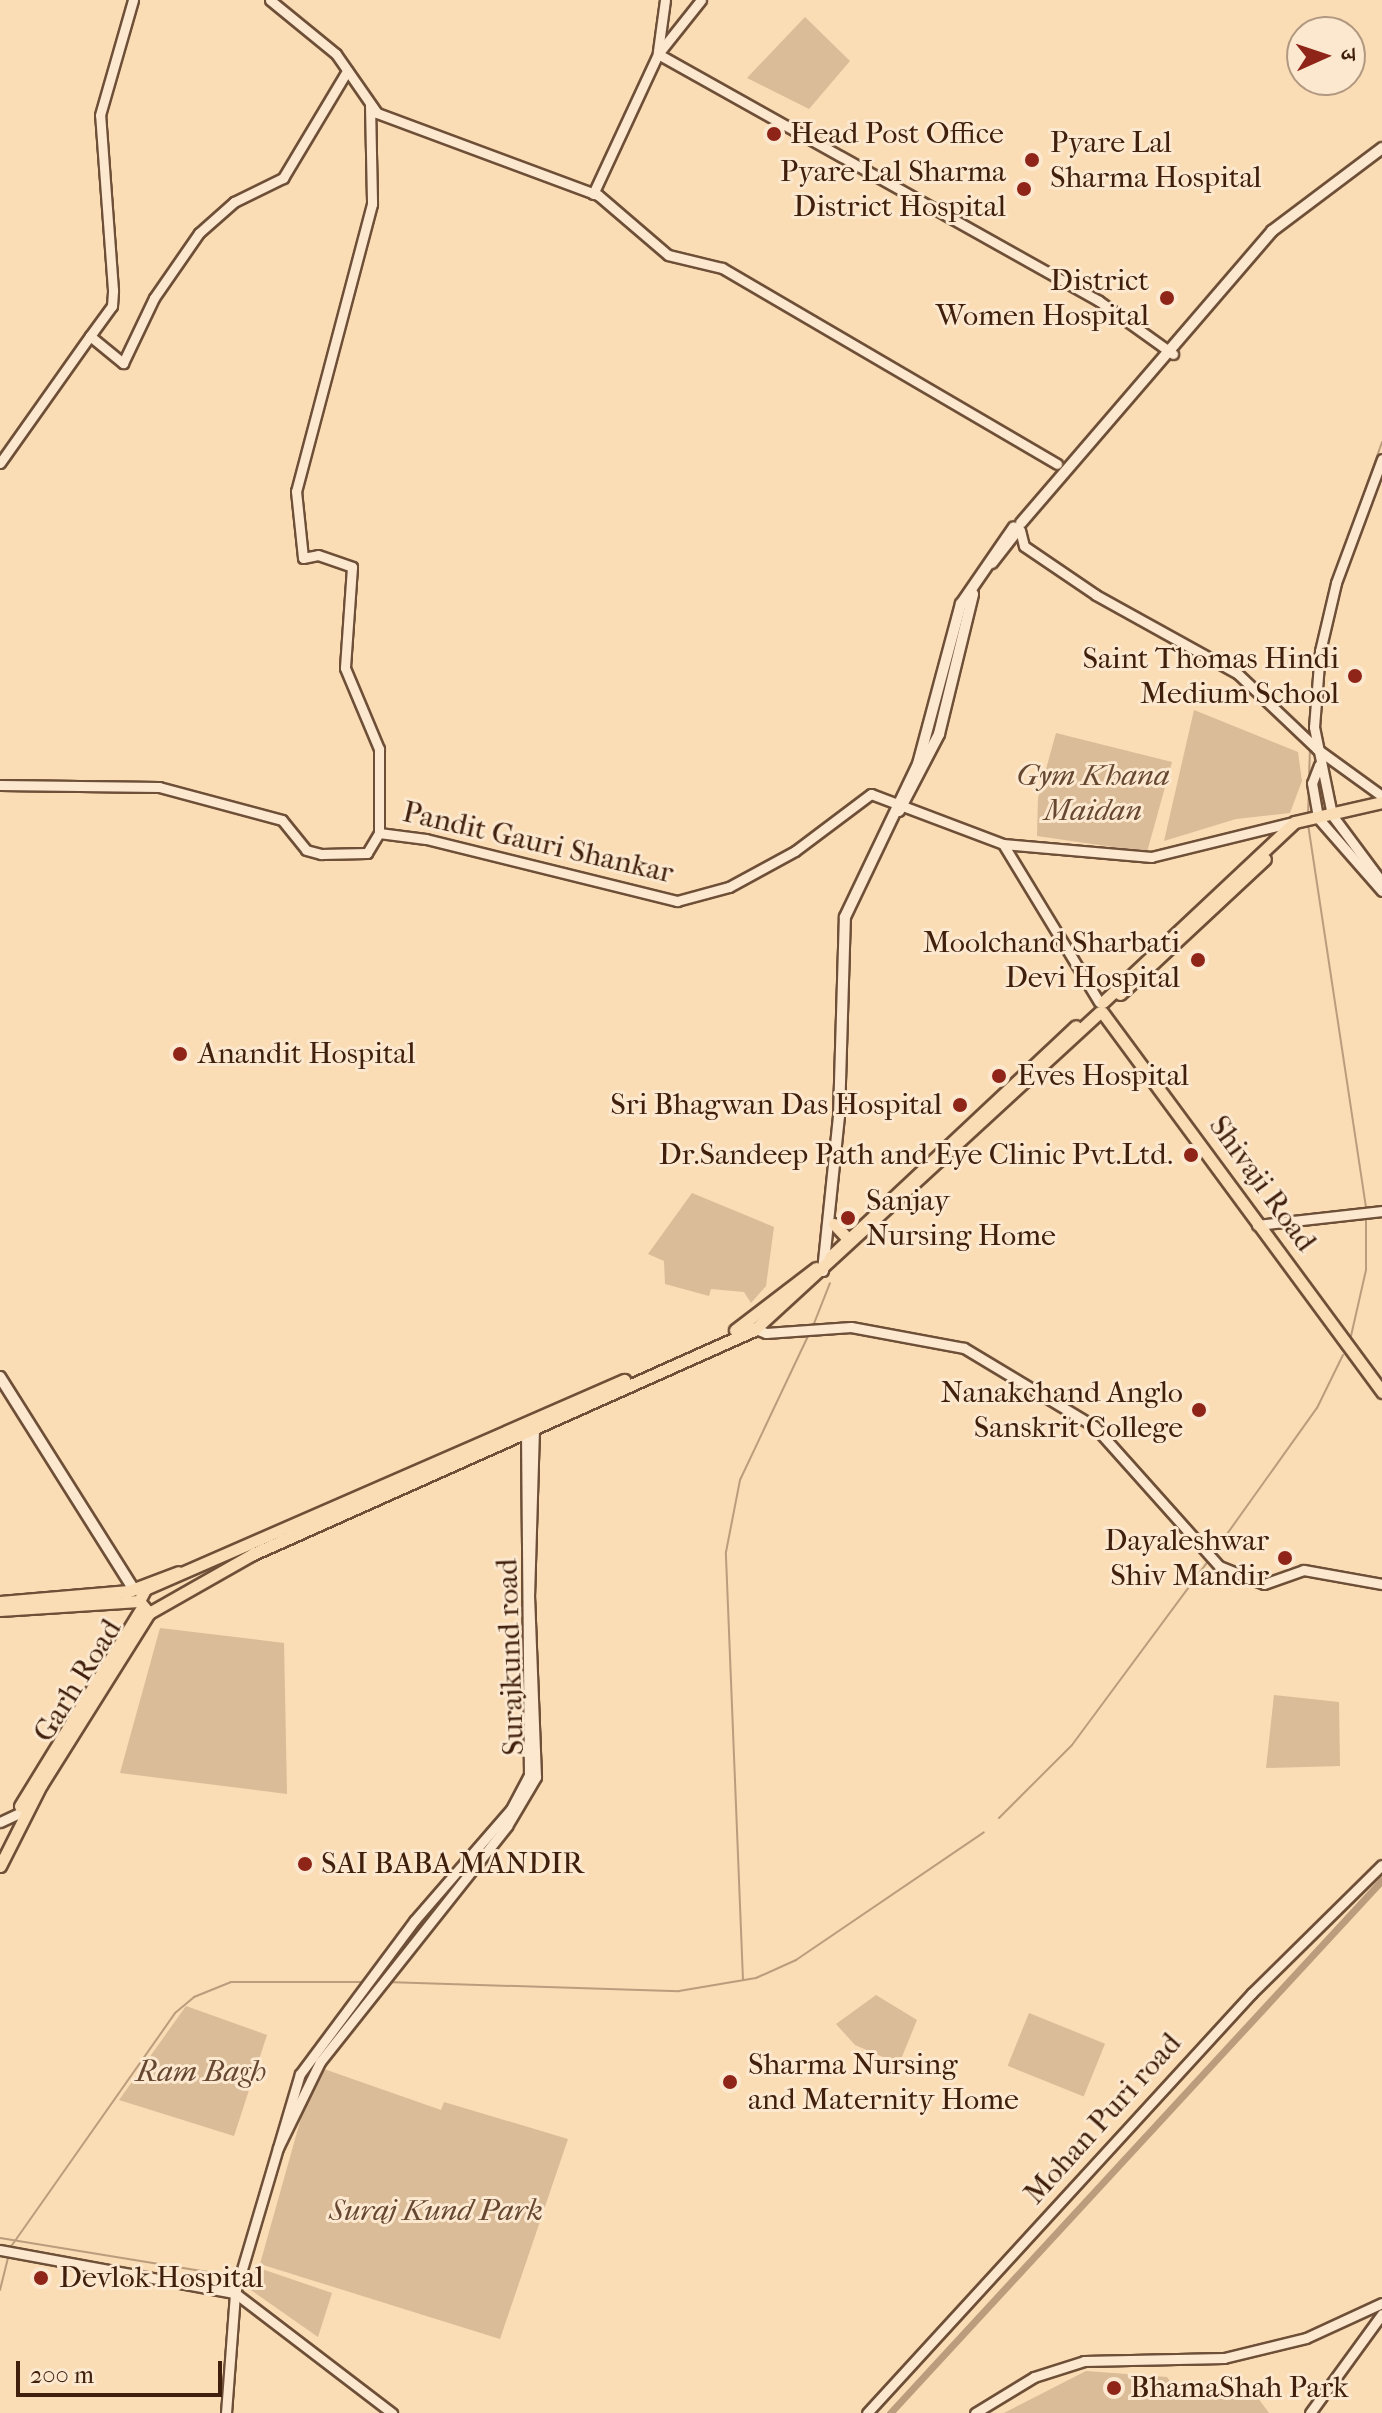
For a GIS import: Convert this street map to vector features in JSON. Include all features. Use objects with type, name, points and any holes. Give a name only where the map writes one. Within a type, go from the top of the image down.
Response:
[{"type":"main road","points":[[826,1265],[839,1116],[845,917],[900,804],[919,773],[950,697],[967,608],[1018,528],[1173,354],[1272,231],[1382,148]]},
{"type":"main road","points":[[826,1265],[848,1239],[1308,819],[1382,799]]},
{"type":"main road","points":[[826,1265],[834,1224],[852,921],[900,804]]},
{"type":"main road","points":[[1331,812],[1382,810]]},
{"type":"main road","points":[[144,1605],[145,1589],[194,1572],[366,1500],[751,1327],[826,1265],[1102,1007]]},
{"type":"main road","name":"Shivaji Road","points":[[1102,1007],[1173,1108],[1382,1385]]},
{"type":"main road","points":[[834,1224],[848,1239]]},
{"type":"main road","points":[[1259,1224],[1382,1392]]},
{"type":"main road","points":[[0,1377],[144,1605]]},
{"type":"main road","points":[[0,1610],[144,1605],[366,1500]]},
{"type":"main road","points":[[0,1602],[144,1605]]},
{"type":"main road","name":"Garh Road","points":[[0,1850],[144,1605]]},
{"type":"main road","name":"Garh Road","points":[[0,1866],[22,1810]]},
{"type":"street","points":[[0,463],[112,306],[100,115],[133,0]]},
{"type":"street","points":[[270,0],[347,71],[370,105],[372,204],[296,491],[303,558],[318,555],[352,567],[345,668],[379,749],[379,833]]},
{"type":"street","points":[[658,54],[665,0]]},
{"type":"street","points":[[593,194],[658,54],[701,0]]},
{"type":"street","points":[[658,54],[1099,301],[1173,354]]},
{"type":"street","points":[[90,336],[123,363],[191,245],[216,214],[283,178],[347,71]]},
{"type":"street","points":[[370,105],[593,194],[634,219],[668,255],[722,268],[1057,464]]},
{"type":"street","points":[[1382,459],[1320,651],[1317,749],[1331,812],[1382,882]]},
{"type":"street","points":[[1018,528],[1024,546],[1096,595],[1237,673],[1317,749],[1382,799]]},
{"type":"street","points":[[1319,765],[1312,783],[1308,819],[1382,891]]},
{"type":"street","name":"Pandit Gauri Shankar","points":[[0,785],[159,787],[282,820],[306,850],[321,854],[367,853],[379,833],[476,849],[677,901],[729,887],[871,794],[1003,844],[1151,857],[1308,819]]},
{"type":"street","points":[[1003,844],[1102,1007]]},
{"type":"street","points":[[1259,1224],[1374,1212]]},
{"type":"street","points":[[751,1327],[851,1327],[931,1338],[1001,1366],[1094,1426],[1210,1559],[1264,1584],[1304,1570],[1382,1584]]},
{"type":"street","name":"Surajkund road","points":[[235,2293],[278,2148],[310,2077],[380,1975],[520,1807],[536,1777],[527,1558],[530,1428]]},
{"type":"street","points":[[0,1822],[22,1810]]},
{"type":"street","name":"Mohan Puri road","points":[[867,2413],[1263,1981],[1382,1865]]},
{"type":"street","points":[[3,2251],[17,2256],[235,2293],[392,2413]]},
{"type":"street","points":[[226,2413],[235,2293]]},
{"type":"street","points":[[975,2413],[1034,2377],[1084,2361],[1224,2358],[1306,2338],[1382,2303]]},
{"type":"street","points":[[1310,2413],[1382,2314]]},
{"type":"green space","points":[[805,17],[850,61],[809,109],[747,78]]},
{"type":"green space","points":[[1194,710],[1298,752],[1302,781],[1290,813],[1236,819],[1164,841]]},
{"type":"green space","name":"Gym Khana Maidan","points":[[1056,733],[1172,762],[1147,852],[1037,836],[1038,798]]},
{"type":"green space","points":[[692,1193],[774,1227],[766,1286],[751,1303],[744,1292],[711,1289],[709,1296],[665,1284],[664,1261],[648,1254]]},
{"type":"green space","points":[[160,1628],[284,1643],[287,1794],[120,1773]]},
{"type":"green space","points":[[1274,1695],[1339,1702],[1340,1766],[1266,1768]]},
{"type":"green space","points":[[876,1995],[917,2020],[899,2064],[855,2045],[836,2024]]},
{"type":"green space","name":"Ram Bagh","points":[[186,2006],[267,2035],[234,2136],[119,2100]]},
{"type":"green space","points":[[1029,2013],[1105,2044],[1084,2097],[1008,2066]]},
{"type":"green space","name":"Suraj Kund Park","points":[[324,2069],[441,2110],[444,2102],[568,2139],[500,2339],[260,2264],[308,2093]]},
{"type":"green space","points":[[256,2267],[332,2293],[318,2337],[248,2288]]},
{"type":"green space","name":"BhamaShah Park","points":[[1086,2371],[1167,2377],[1183,2400],[1258,2398],[1269,2413],[1004,2413]]},
{"type":"waterway","points":[[1353,524],[1382,442]]},
{"type":"waterway","points":[[1313,686],[1333,579]]},
{"type":"waterway","points":[[1309,778],[1310,748]]},
{"type":"waterway","points":[[1308,814],[1309,788]]},
{"type":"waterway","points":[[1308,824],[1366,1209]]},
{"type":"waterway","points":[[1351,1336],[1366,1270],[1366,1215]]},
{"type":"waterway","points":[[813,1326],[830,1283]]},
{"type":"waterway","points":[[743,1980],[726,1552],[740,1480],[810,1332]]},
{"type":"waterway","points":[[1212,1555],[1317,1408],[1343,1355]]},
{"type":"waterway","points":[[999,1818],[1072,1745],[1209,1560]]},
{"type":"waterway","points":[[386,1982],[679,1991],[756,1978],[796,1960],[984,1832]]},
{"type":"waterway","points":[[890,2413],[1382,1880]]},
{"type":"waterway","points":[[10,2248],[175,2013],[194,1997],[231,1982],[364,1982]]},
{"type":"waterway","points":[[0,2238],[226,2275]]},
{"type":"waterway","points":[[0,2290],[9,2254]]},
{"type":"place","name":"Head Post Office","points":[[774,134]]},
{"type":"place","name":"Pyare Lal Sharma Hospital","points":[[1032,160]]},
{"type":"place","name":"Pyare Lal Sharma District Hospital","points":[[1024,189]]},
{"type":"place","name":"District Women Hospital","points":[[1167,298]]},
{"type":"place","name":"Saint Thomas Hindi Medium School","points":[[1355,676]]},
{"type":"place","name":"Moolchand Sharbati Devi Hospital","points":[[1198,960]]},
{"type":"place","name":"Anandit Hospital","points":[[180,1054]]},
{"type":"place","name":"Eves Hospital","points":[[999,1076]]},
{"type":"place","name":"Sri Bhagwan Das Hospital","points":[[960,1105]]},
{"type":"place","name":"Dr.Sandeep Path and Eye Clinic Pvt.Ltd.","points":[[1191,1155]]},
{"type":"place","name":"Sanjay Nursing Home","points":[[848,1218]]},
{"type":"place","name":"Nanakchand Anglo Sanskrit College","points":[[1199,1410]]},
{"type":"place","name":"Dayaleshwar Shiv Mandir","points":[[1285,1558]]},
{"type":"place","name":"SAI BABA MANDIR","points":[[305,1864]]},
{"type":"place","name":"Sharma Nursing and Maternity Home","points":[[730,2082]]},
{"type":"place","name":"Devlok Hospital","points":[[41,2278]]},
{"type":"place","name":"BhamaShah Park","points":[[1114,2388]]}]
